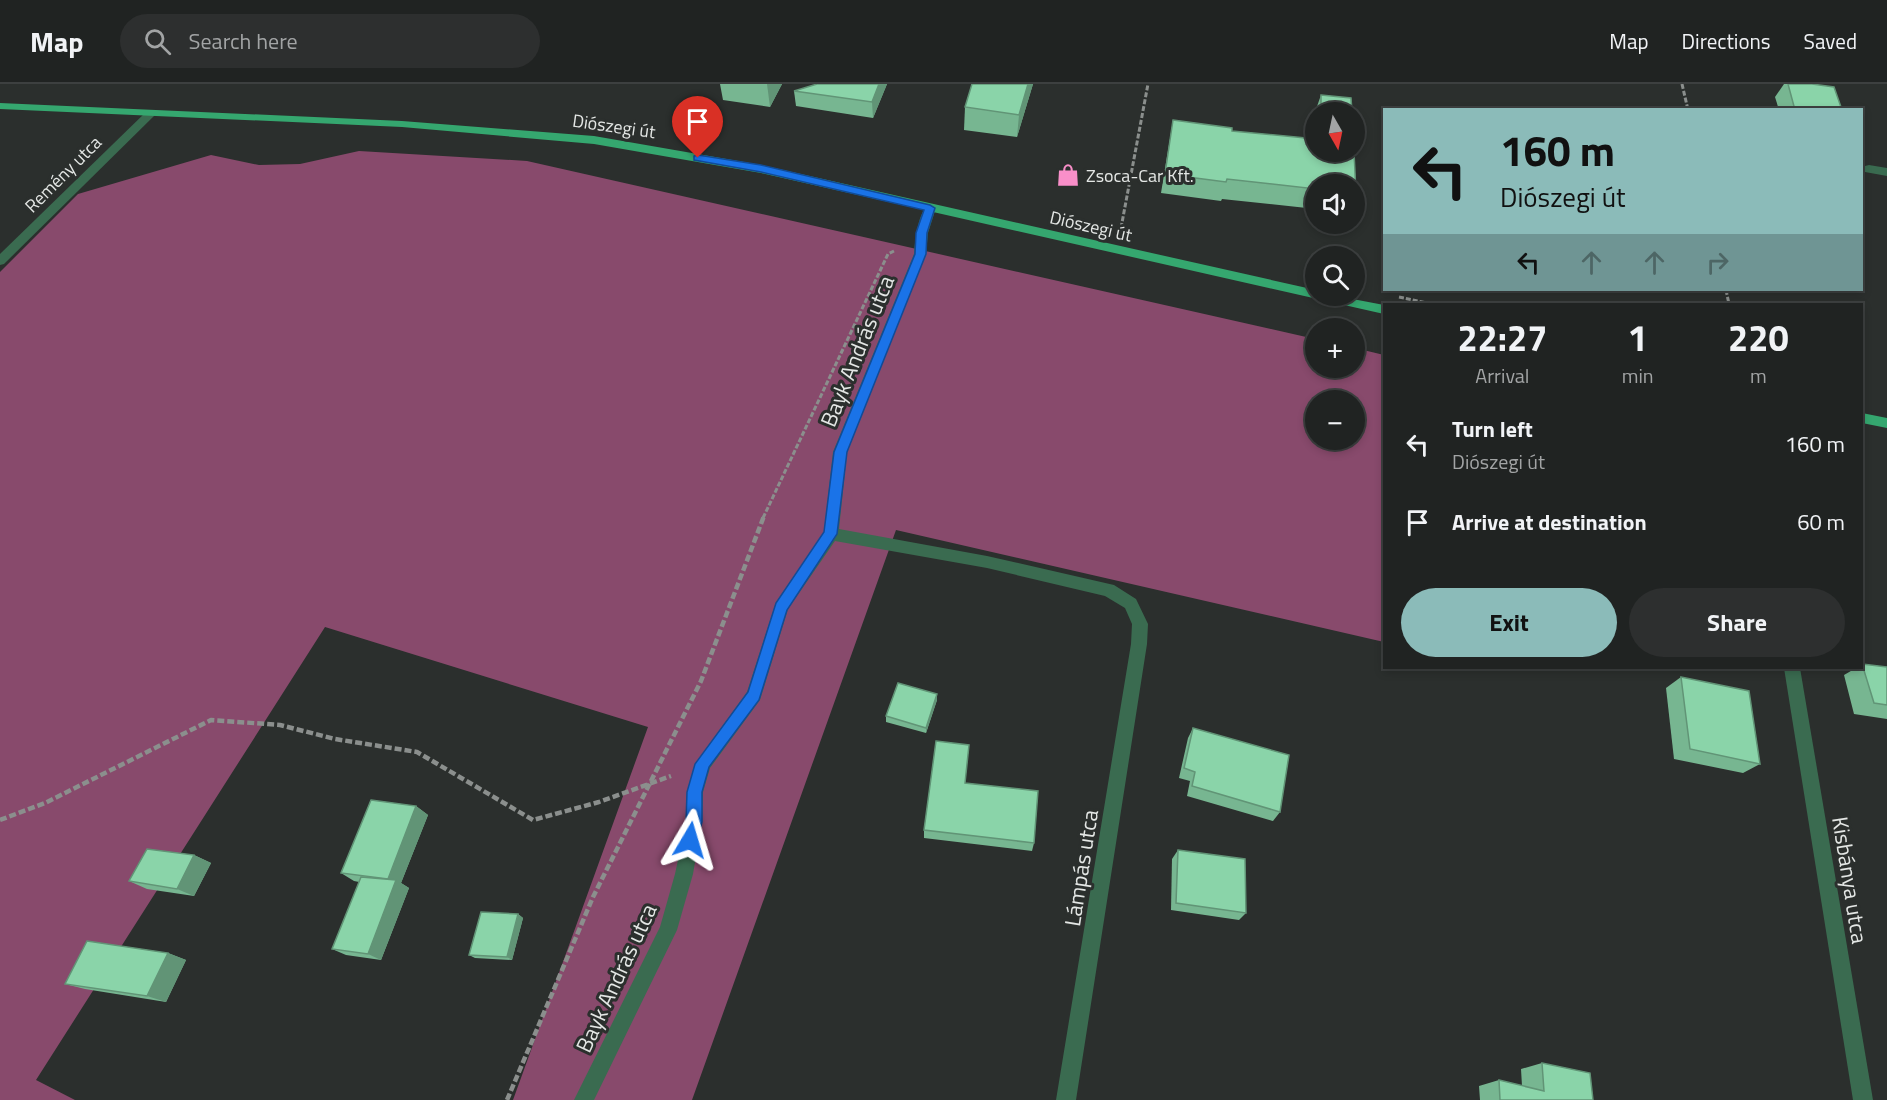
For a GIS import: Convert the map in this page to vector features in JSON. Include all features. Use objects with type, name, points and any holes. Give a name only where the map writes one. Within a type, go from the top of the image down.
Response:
[{"type":"main road","name":"Diószegi út","points":[[0,106],[402,124],[594,140],[761,169],[1305,292]]},
{"type":"main road","name":"Diószegi út","points":[[1365,306],[1383,310]]},
{"type":"main road","points":[[1863,418],[1887,423]]},
{"type":"street","name":"Remény utca","points":[[0,261],[151,112]]},
{"type":"street","points":[[1869,169],[1887,172]]},
{"type":"street","name":"Bayk András utca","points":[[584,1100],[668,930],[684,874],[694,822],[695,792],[703,764],[754,695],[781,607],[831,534],[840,452],[920,254],[922,233],[930,208]]},
{"type":"street","name":"Lámpás utca","points":[[831,534],[987,562],[1109,590],[1131,604],[1140,624],[1139,644],[1066,1100]]},
{"type":"street","name":"Kisbánya utca","points":[[1792,669],[1863,1100]]},
{"type":"path","points":[[1117,250],[1148,84]]},
{"type":"path","points":[[1682,84],[1688,108]]},
{"type":"path","points":[[507,1100],[594,897],[701,681],[762,520],[857,316],[888,254],[922,233]]},
{"type":"path","points":[[0,820],[45,803],[211,720],[280,725],[335,739],[417,752],[486,790],[533,820],[599,802],[703,764]]},
{"type":"shaded area","points":[[359,151],[527,161],[1305,337],[1305,378],[1365,378],[1365,350],[1383,355],[1383,642],[896,530],[692,1100],[513,1100],[648,727],[325,627],[36,1080],[75,1100],[0,1100],[0,272],[78,194],[211,155],[259,165],[300,164]]},
{"type":"building","points":[[817,84],[879,84],[872,102],[794,91]]},
{"type":"building","points":[[972,84],[1028,84],[1019,115],[965,107]]},
{"type":"building","points":[[1788,84],[1834,87],[1841,108],[1794,108]]},
{"type":"building","points":[[1321,95],[1351,98],[1351,102],[1321,102]]},
{"type":"building","points":[[1173,120],[1232,128],[1232,131],[1305,138],[1305,162],[1354,162],[1355,174],[1305,174],[1305,188],[1227,179],[1226,182],[1165,174]]},
{"type":"building","points":[[1863,664],[1887,667],[1887,705],[1874,703]]},
{"type":"building","points":[[1681,677],[1749,691],[1760,764],[1690,749]]},
{"type":"building","points":[[898,683],[937,694],[926,728],[886,716]]},
{"type":"building","points":[[1193,728],[1289,755],[1280,812],[1192,786],[1195,772],[1184,768]]},
{"type":"building","points":[[936,741],[969,745],[965,783],[1038,791],[1034,843],[924,830]]},
{"type":"building","points":[[371,800],[416,806],[388,879],[341,873]]},
{"type":"building","points":[[147,849],[194,855],[177,889],[129,881]]},
{"type":"building","points":[[1178,850],[1245,859],[1246,913],[1176,903]]},
{"type":"building","points":[[361,877],[396,880],[368,954],[332,949]]},
{"type":"building","points":[[481,912],[518,914],[507,957],[469,955]]},
{"type":"building","points":[[87,941],[168,953],[147,996],[65,984]]},
{"type":"building","points":[[1542,1063],[1590,1073],[1593,1100],[1500,1100],[1499,1080],[1544,1091]]},
{"type":"place","name":"Zsoca-Car Kft.","points":[[1068,175]]},
{"type":"route","points":[[690,840],[694,822],[695,792],[703,764],[754,695],[781,607],[831,534],[840,452],[920,254],[922,233],[930,208],[761,169],[698,158]]}]
